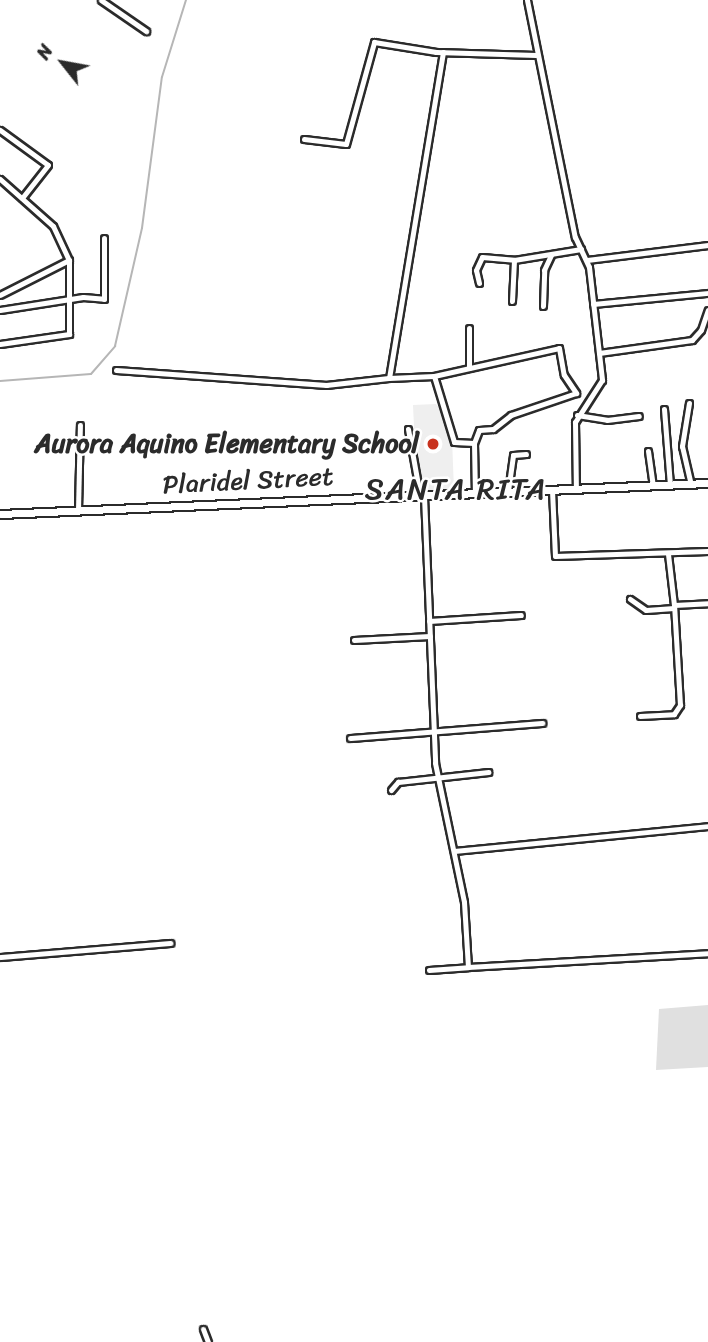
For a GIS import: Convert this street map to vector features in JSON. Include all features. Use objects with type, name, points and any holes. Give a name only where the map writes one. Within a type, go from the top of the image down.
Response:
[{"type":"street","points":[[101,0],[146,31]]},
{"type":"street","points":[[527,0],[575,237],[587,260],[602,382],[577,415],[576,490]]},
{"type":"street","points":[[304,139],[346,144],[374,42],[443,52],[536,55]]},
{"type":"street","points":[[389,378],[443,52]]},
{"type":"street","points":[[0,130],[48,164],[22,198]]},
{"type":"street","points":[[0,179],[53,226],[69,260],[67,335],[0,344]]},
{"type":"street","points":[[0,310],[69,298],[104,299],[104,238]]},
{"type":"street","points":[[587,260],[708,245]]},
{"type":"street","points":[[479,282],[476,270],[482,257],[514,260],[581,249]]},
{"type":"street","points":[[543,306],[544,270],[551,256]]},
{"type":"street","points":[[0,295],[69,260]]},
{"type":"street","points":[[512,300],[514,260]]},
{"type":"street","points":[[593,304],[708,293]]},
{"type":"street","points":[[599,353],[692,340],[701,330],[708,310]]},
{"type":"street","points":[[469,328],[469,368]]},
{"type":"street","points":[[116,370],[326,385],[434,376],[559,348],[564,375],[576,393],[586,400]]},
{"type":"street","points":[[434,376],[454,442],[474,443]]},
{"type":"street","points":[[475,494],[474,443],[479,430],[493,429],[511,415],[576,393]]},
{"type":"street","points":[[689,404],[682,446],[691,484]]},
{"type":"street","points":[[664,408],[670,485]]},
{"type":"street","points":[[577,415],[607,420],[639,416]]},
{"type":"street","points":[[78,510],[80,425]]},
{"type":"street","points":[[408,429],[420,496],[438,776],[454,851],[468,967]]},
{"type":"street","points":[[648,451],[653,486]]},
{"type":"street","points":[[508,491],[513,455],[526,454]]},
{"type":"street","name":"Plaridel Street","points":[[0,514],[708,483]]},
{"type":"street","points":[[552,491],[555,556],[708,551]]},
{"type":"street","points":[[640,716],[674,715],[680,705],[668,554]]},
{"type":"street","points":[[630,599],[646,610],[708,603]]},
{"type":"street","points":[[429,621],[521,615]]},
{"type":"street","points":[[354,639],[430,636]]},
{"type":"street","points":[[350,738],[434,728],[542,723]]},
{"type":"street","points":[[391,790],[398,782],[488,772]]},
{"type":"street","points":[[454,851],[708,826]]},
{"type":"street","points":[[0,957],[170,943]]},
{"type":"street","points":[[429,970],[708,953]]},
{"type":"street","points":[[203,1329],[208,1342]]},
{"type":"shaded area","name":"Aurora Aquino Elementary School","points":[[436,404],[445,414],[452,439],[454,490],[417,492],[413,405]]},
{"type":"shaded area","points":[[708,1005],[708,1067],[656,1070],[659,1009]]},
{"type":"waterway","points":[[0,381],[91,374],[115,346],[142,228],[162,77],[186,0]]},
{"type":"place","name":"Aurora Aquino Elementary School","points":[[433,444]]},
{"type":"district","name":"SANTA RITA","points":[[456,489]]}]
